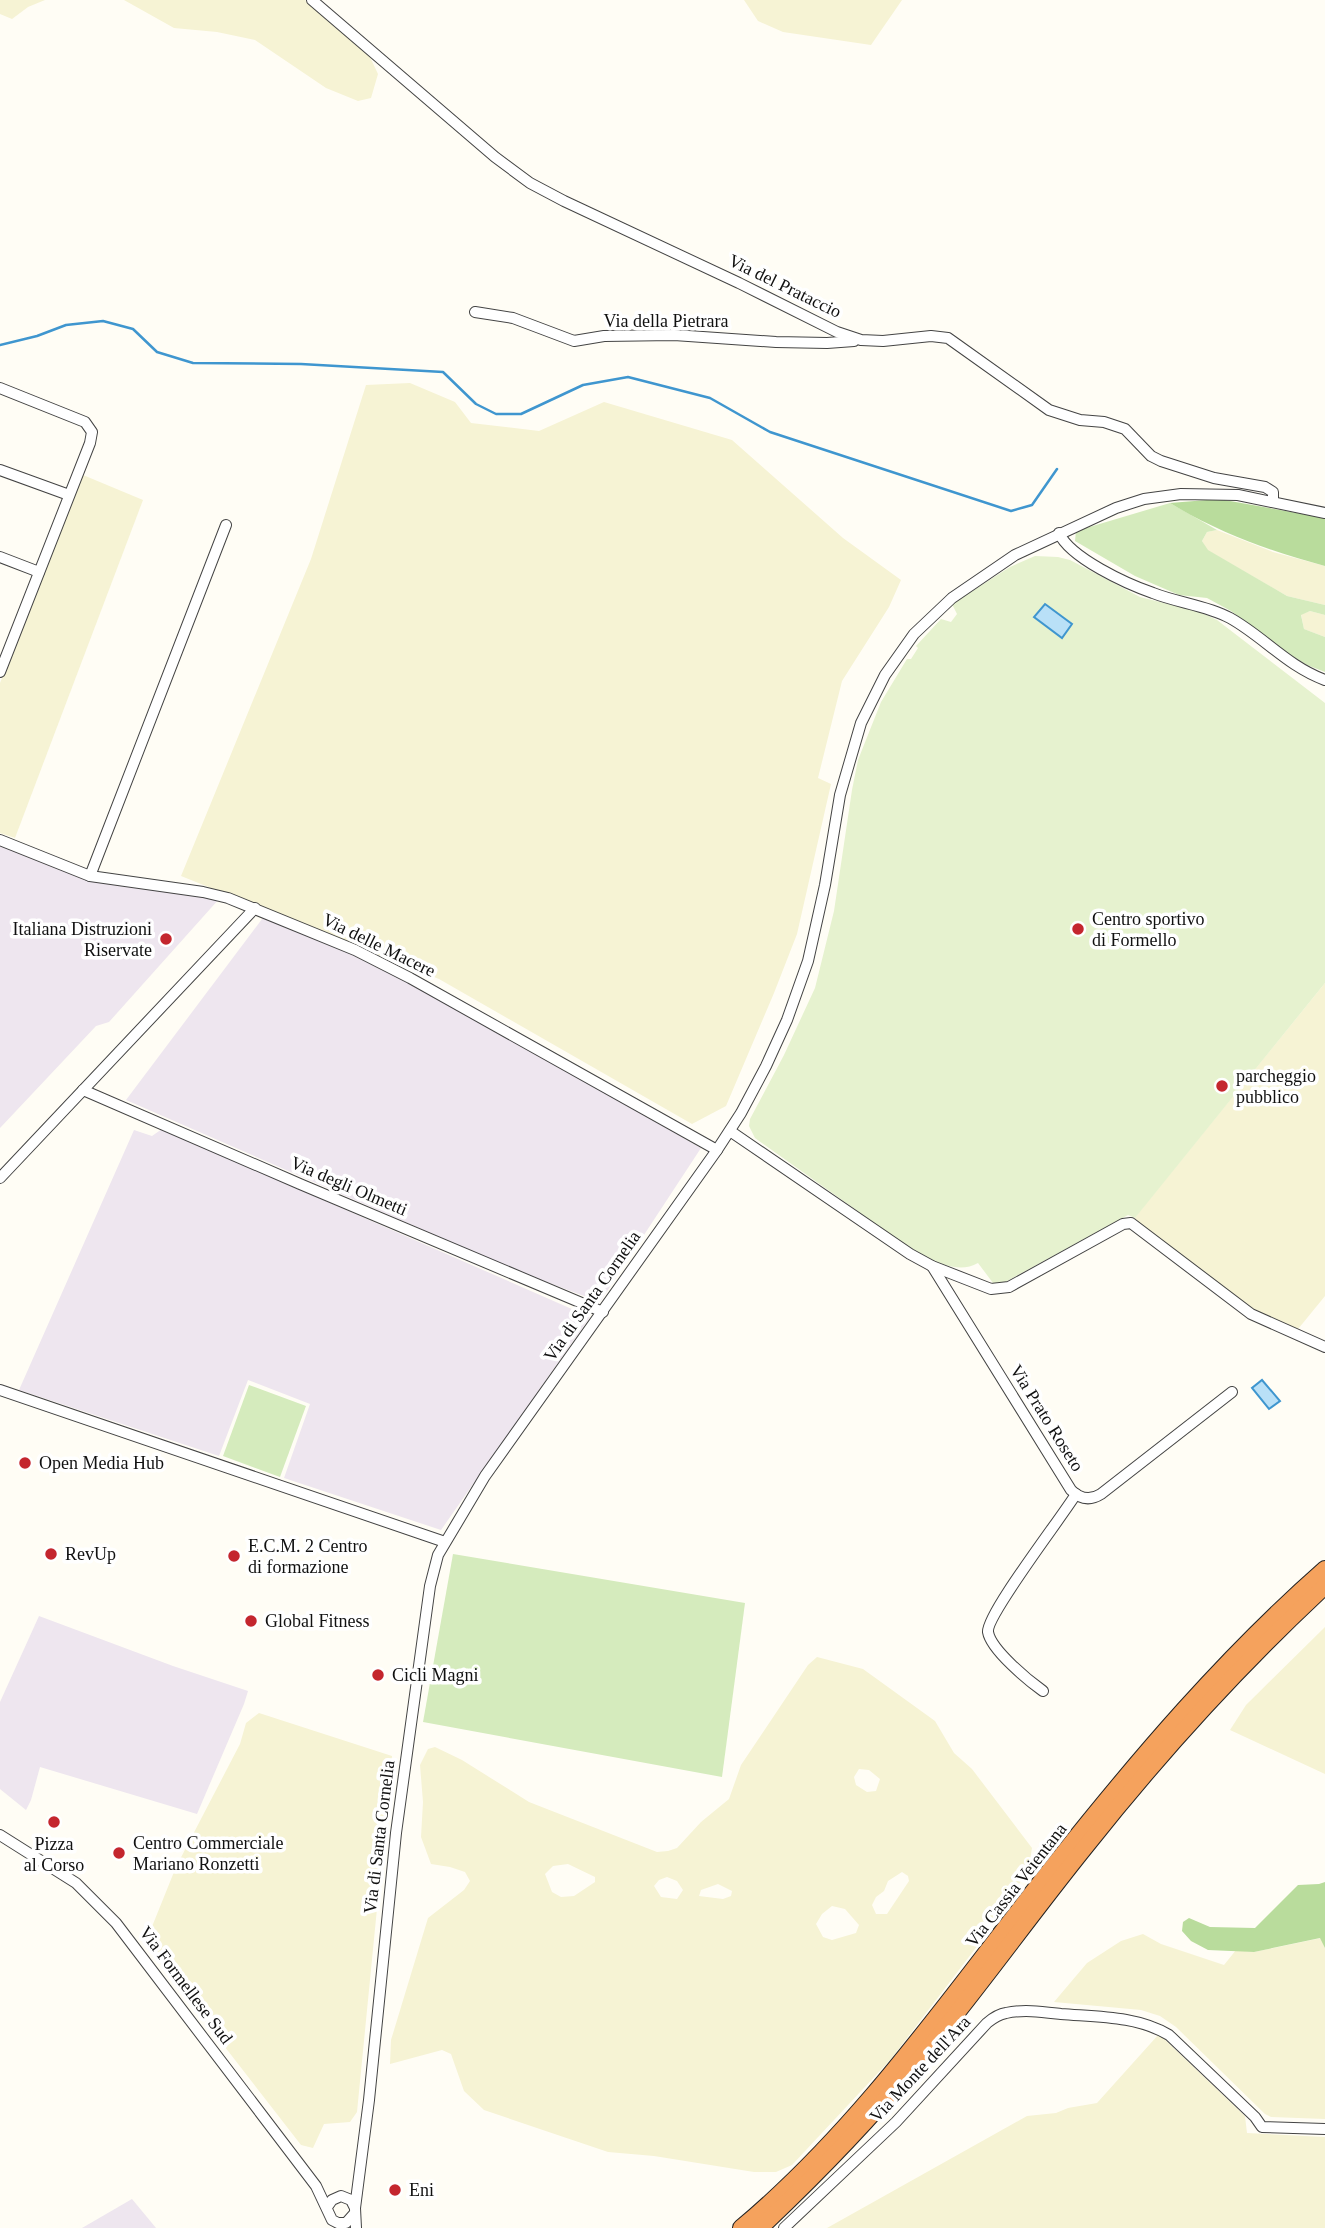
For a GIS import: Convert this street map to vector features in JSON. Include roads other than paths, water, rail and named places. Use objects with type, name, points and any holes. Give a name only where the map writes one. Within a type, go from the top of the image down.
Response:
[{"type":"highway","name":"Via Cassia Veientana","points":[[741,2228],[816,2157],[900,2065],[1058,1859],[1162,1736],[1257,1632],[1325,1569]]},
{"type":"highway","name":"Via Cassia Veientana","points":[[760,2228],[823,2168],[913,2068],[1087,1845],[1164,1753],[1251,1658],[1325,1586]]},
{"type":"street","name":"Via del Prataccio","points":[[312,0],[436,109],[530,183],[579,210],[861,341],[931,336],[948,338],[1049,410],[1080,420],[1115,425],[1134,436],[1151,456],[1161,461],[1214,478],[1265,487],[1273,492],[1273,502]]},
{"type":"street","name":"Via della Pietrara","points":[[475,312],[513,318],[574,341],[604,336],[674,335],[776,342],[861,341]]},
{"type":"street","points":[[0,388],[85,422],[91,428],[90,443],[0,672]]},
{"type":"street","points":[[0,470],[69,495]]},
{"type":"street","name":"Via di Santa Cornelia","points":[[356,2228],[354,2211],[369,2100],[396,1833],[430,1586],[438,1555],[485,1476],[717,1150],[766,1066],[803,979],[819,913],[847,767],[861,723],[876,691],[904,648],[940,608],[1007,560],[1059,533],[1115,508],[1163,495],[1228,494],[1273,502]]},
{"type":"street","points":[[1273,502],[1325,513]]},
{"type":"street","points":[[90,876],[226,525]]},
{"type":"street","points":[[1059,533],[1062,542],[1102,569],[1154,594],[1213,610],[1233,620],[1299,669],[1325,680]]},
{"type":"street","points":[[0,557],[39,572]]},
{"type":"street","name":"Via delle Macere","points":[[0,840],[90,876],[228,898],[355,950],[391,967],[717,1150]]},
{"type":"street","points":[[0,1178],[255,908]]},
{"type":"street","name":"Via degli Olmetti","points":[[83,1090],[603,1312]]},
{"type":"street","name":"Via Prato Roseto","points":[[730,1130],[903,1250],[932,1266],[983,1286],[995,1290],[1007,1288],[1123,1224],[1131,1223],[1251,1314],[1325,1347]]},
{"type":"street","name":"Via Prato Roseto","points":[[932,1266],[1076,1494],[1090,1499],[1101,1494],[1232,1392]]},
{"type":"street","points":[[0,1390],[445,1542]]},
{"type":"street","points":[[1044,1691],[1023,1676],[993,1644],[989,1636],[989,1626],[1011,1586],[1076,1494]]},
{"type":"street","name":"Via Formellese Sud","points":[[0,1835],[76,1883],[116,1923],[144,1956],[316,2186],[334,2219]]},
{"type":"street","name":"Via Monte dell'Ara","points":[[784,2228],[896,2122],[987,2023],[1009,2012],[1030,2011],[1127,2019],[1156,2027],[1169,2035],[1255,2117],[1262,2127],[1325,2129]]},
{"type":"street","name":"Via di Santa Cornelia","points":[[344,2196],[358,2177]]},
{"type":"street","points":[[344,2196],[351,2200],[354,2211],[349,2221],[334,2219],[344,2196]]},
{"type":"water","points":[[1045,604],[1072,624],[1062,638],[1034,617]]},
{"type":"water","points":[[1262,1380],[1280,1401],[1269,1409],[1252,1388]]},
{"type":"waterway","points":[[0,345],[37,336],[66,325],[103,321],[133,329],[157,352],[193,363],[301,364],[443,372],[476,404],[496,414],[521,414],[583,385],[628,377],[710,398],[770,432],[1011,511],[1032,505],[1057,469]]},
{"type":"place","name":"Centro sportivo di Formello","points":[[1078,929]]},
{"type":"place","name":"Italiana Distruzioni Riservate","points":[[166,939]]},
{"type":"place","name":"parcheggio pubblico","points":[[1222,1086]]},
{"type":"place","name":"Open Media Hub","points":[[25,1463]]},
{"type":"place","name":"RevUp","points":[[51,1554]]},
{"type":"place","name":"E.C.M. 2 Centro di formazione","points":[[234,1556]]},
{"type":"place","name":"Global Fitness","points":[[251,1621]]},
{"type":"place","name":"Cicli Magni","points":[[378,1675]]},
{"type":"place","name":"Pizza al Corso","points":[[54,1822]]},
{"type":"place","name":"Centro Commerciale Mariano Ronzetti","points":[[119,1853]]},
{"type":"place","name":"Eni","points":[[395,2190]]}]
